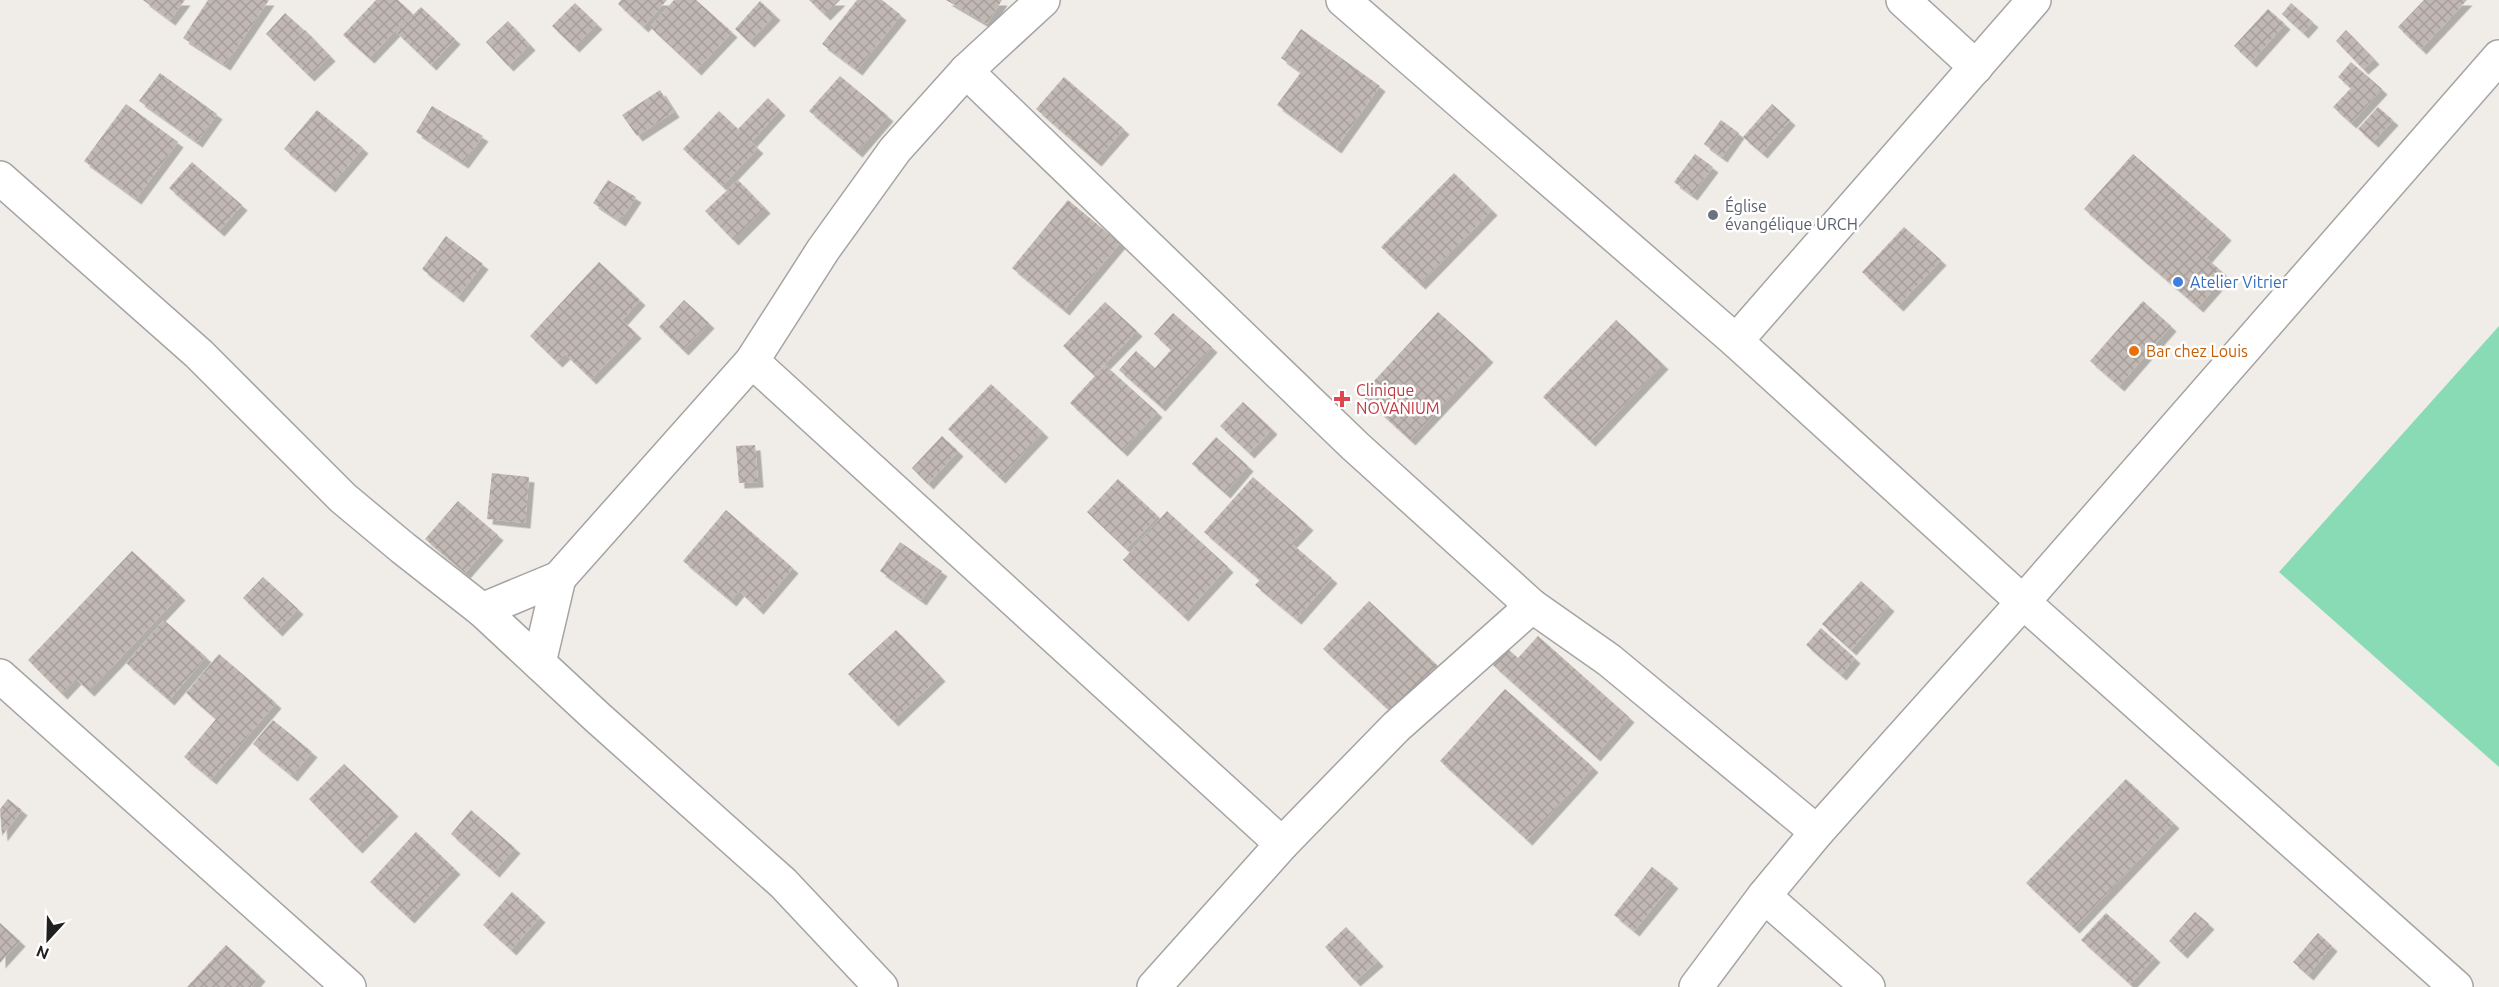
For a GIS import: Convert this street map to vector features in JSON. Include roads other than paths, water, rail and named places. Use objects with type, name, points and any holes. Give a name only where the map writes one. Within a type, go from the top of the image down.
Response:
[{"type":"street","points":[[482,610],[559,578],[752,361],[823,250],[895,150],[966,71],[1043,0]]},
{"type":"street","points":[[1343,0],[1736,341],[2023,602],[2456,987]]},
{"type":"street","points":[[1903,0],[1976,67]]},
{"type":"street","points":[[1736,341],[2034,0]]},
{"type":"street","points":[[1695,987],[1764,896],[1817,832],[2023,602],[2499,57]]},
{"type":"street","points":[[966,71],[1355,446],[1532,606],[1609,660],[1817,832]]},
{"type":"street","points":[[0,178],[200,354],[278,429],[315,471],[364,516],[482,610],[783,884],[881,987]]},
{"type":"street","points":[[752,361],[1282,844]]},
{"type":"street","points":[[538,663],[559,578]]},
{"type":"street","points":[[1154,987],[1282,844],[1396,727],[1532,606]]},
{"type":"street","points":[[0,676],[349,987]]},
{"type":"street","points":[[1764,896],[1868,987]]},
{"type":"place","name":"Église évangélique URCH","points":[[1713,215]]},
{"type":"place","name":"Atelier Vitrier","points":[[2178,282]]},
{"type":"place","name":"Bar chez Louis","points":[[2134,351]]},
{"type":"place","name":"Clinique NOVANIUM","points":[[1342,399]]}]
